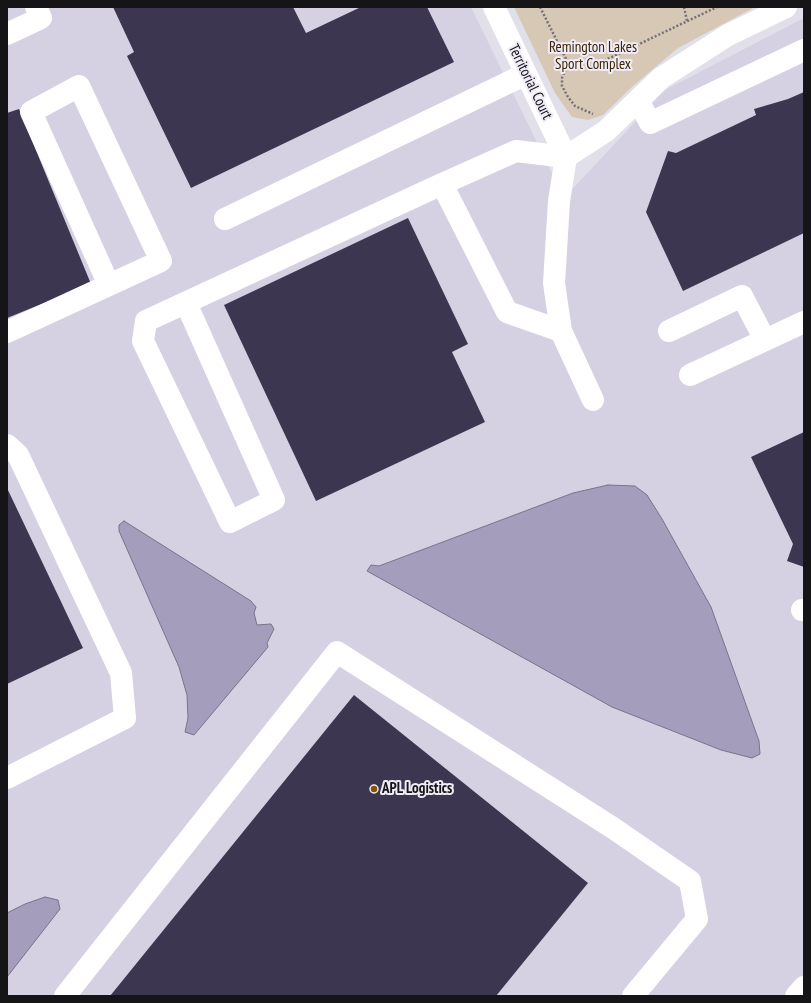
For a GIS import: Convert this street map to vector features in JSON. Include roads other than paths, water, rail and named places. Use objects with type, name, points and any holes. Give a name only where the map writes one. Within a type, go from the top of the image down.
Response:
[{"type":"street","points":[[7,34],[41,18],[36,7]]},
{"type":"street","name":"Territorial Court","points":[[494,7],[566,157]]},
{"type":"street","points":[[186,303],[274,500],[230,522],[143,341],[146,321],[516,151],[566,157],[606,131],[661,78],[728,35],[786,7]]},
{"type":"street","points":[[638,100],[650,123],[804,50]]},
{"type":"street","points":[[225,219],[526,74]]},
{"type":"street","points":[[7,332],[161,261],[79,86],[31,112],[108,285]]},
{"type":"street","points":[[566,157],[559,201],[554,283],[561,331],[593,400]]},
{"type":"street","points":[[442,184],[508,312],[561,331]]},
{"type":"street","points":[[669,331],[742,296],[765,340]]},
{"type":"street","points":[[690,375],[804,322]]},
{"type":"street","points":[[7,445],[18,455],[121,673],[125,718],[7,778]]},
{"type":"street","points":[[65,996],[338,652],[614,828],[690,881],[698,919],[633,996]]},
{"type":"street","points":[[796,996],[804,987]]},
{"type":"place","name":"APL Logistics","points":[[374,789]]},
{"type":"park label","name":"Remington Lakes Sport Complex","points":[[593,56]]}]
